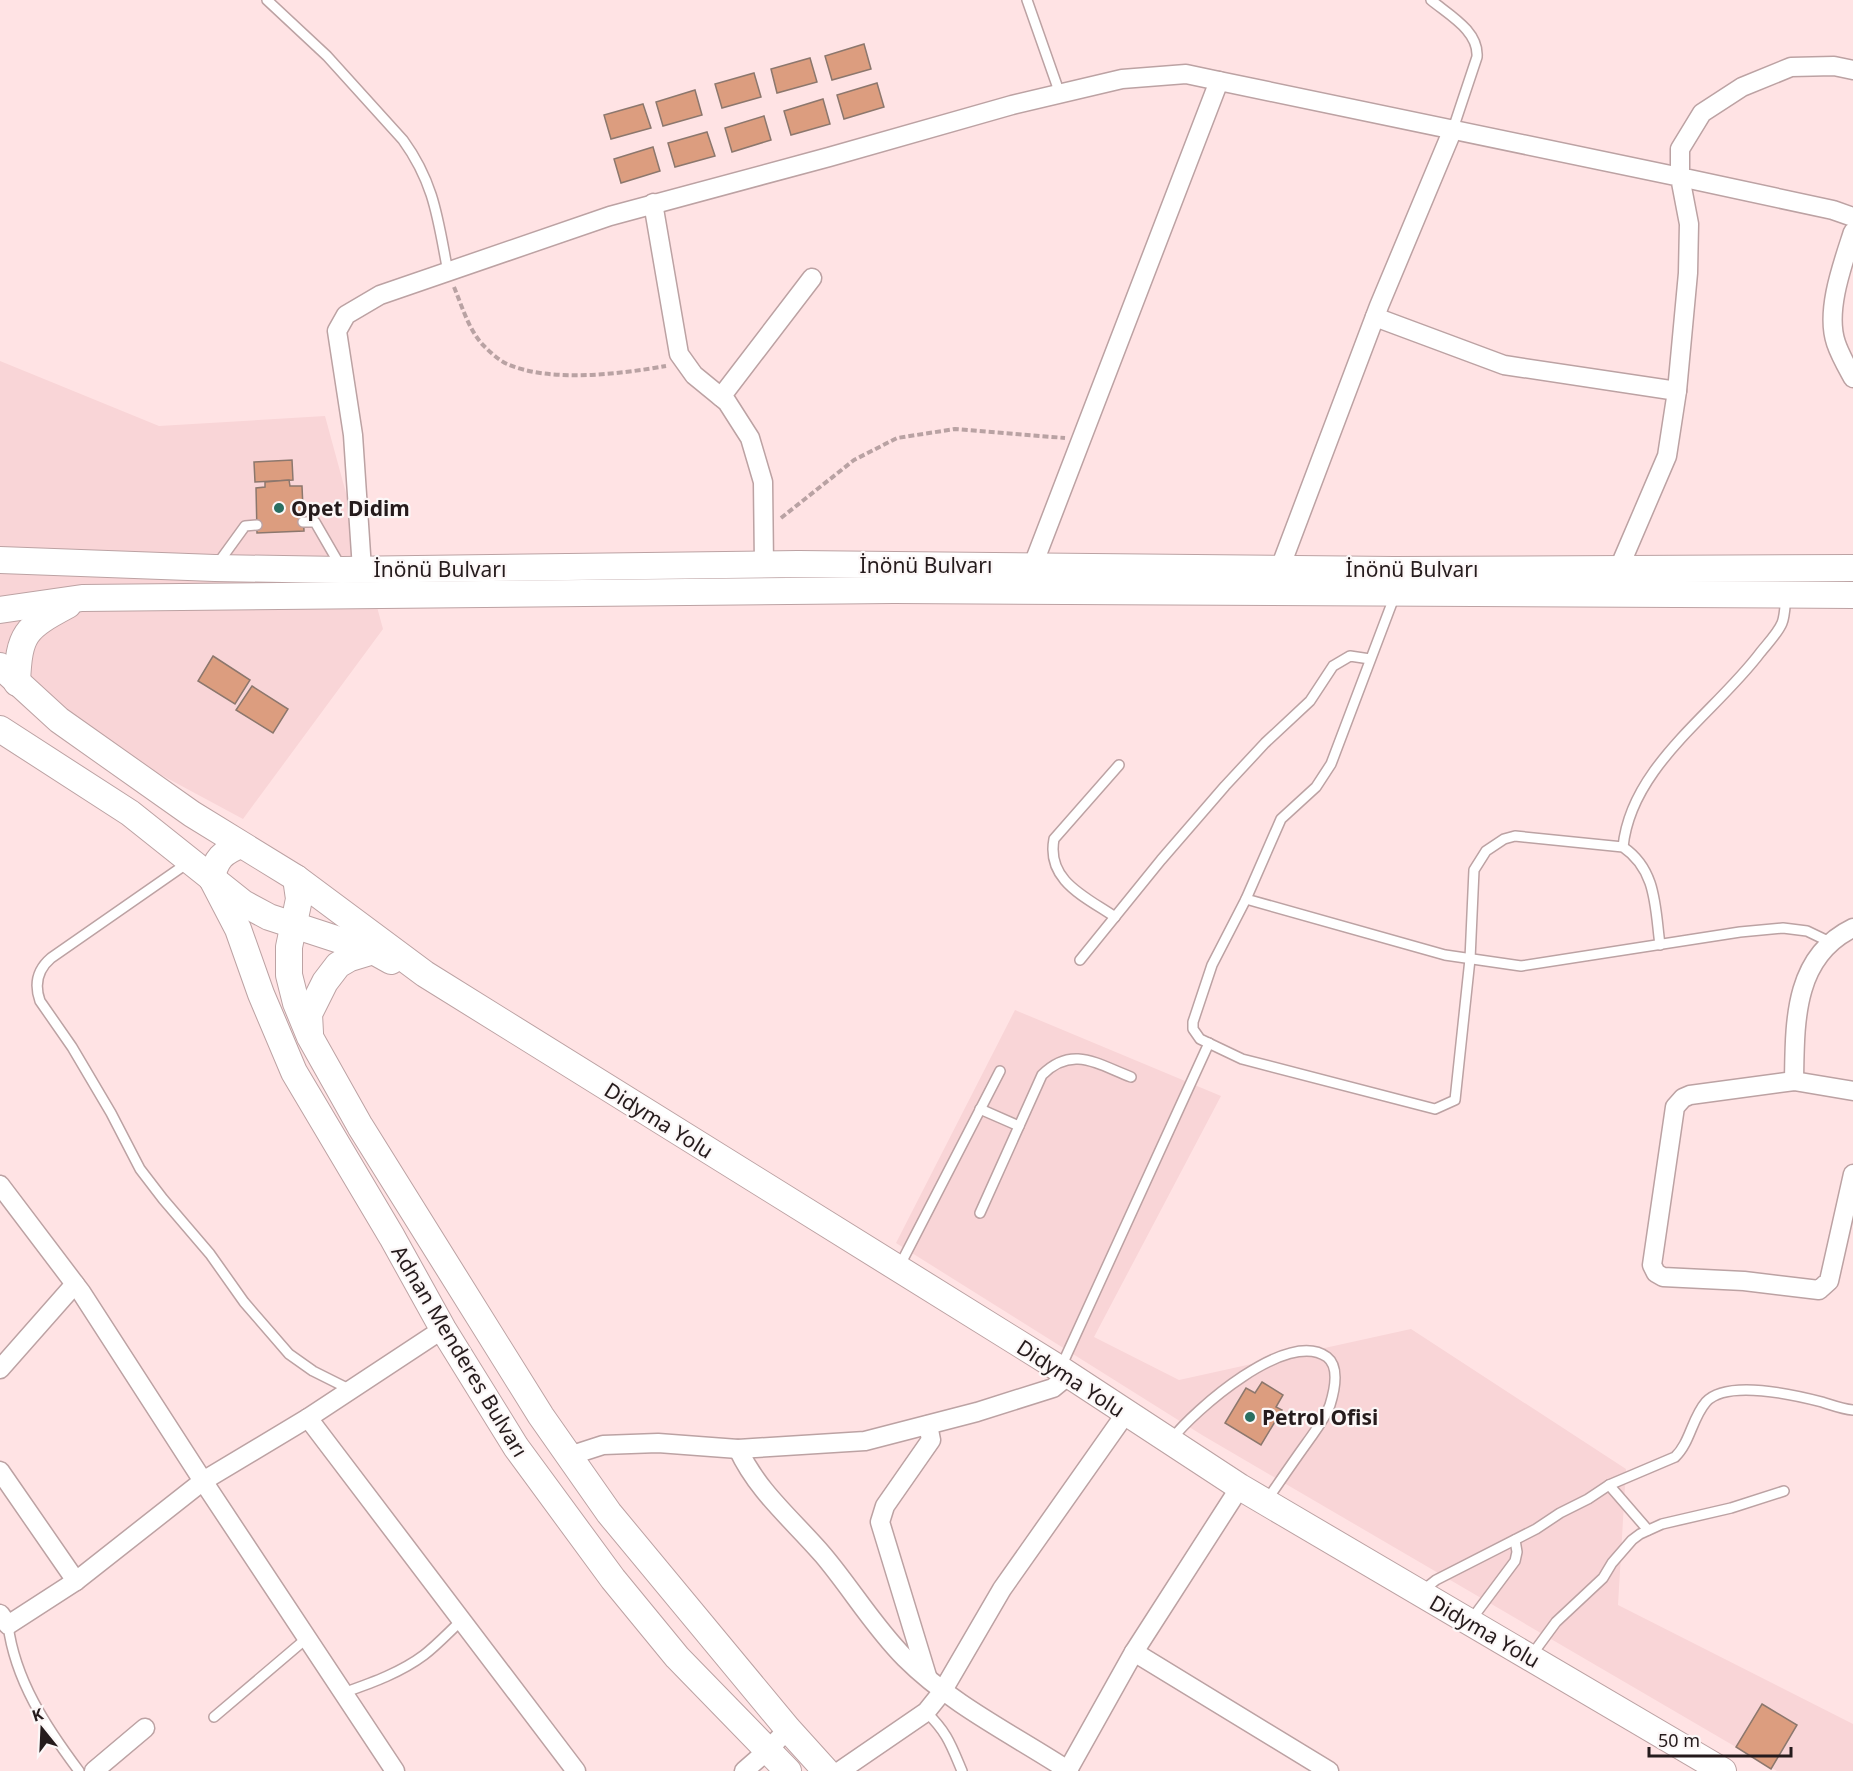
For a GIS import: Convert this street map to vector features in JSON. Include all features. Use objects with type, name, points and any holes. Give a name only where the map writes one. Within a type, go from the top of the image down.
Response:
[{"type":"main road","name":"İnönü Bulvarı","points":[[0,560],[214,568],[352,569],[764,565],[1853,568]]},
{"type":"main road","name":"İnönü Bulvarı","points":[[0,610],[82,598],[894,590],[1853,595]]},
{"type":"main road","points":[[82,598],[40,620],[25,636],[9,674],[59,720],[192,814],[296,878],[425,974]]},
{"type":"main road","points":[[0,729],[130,813],[243,903],[269,917],[373,951],[397,964],[425,974]]},
{"type":"main road","points":[[212,879],[214,865],[219,857],[241,845]]},
{"type":"main road","name":"Adnan Menderes Bulvarı","points":[[296,878],[299,899],[289,947],[289,975],[296,1003],[310,1037],[360,1126],[541,1416],[609,1513],[788,1729],[826,1771]]},
{"type":"main road","name":"Adnan Menderes Bulvarı","points":[[212,879],[238,929],[261,994],[294,1072],[392,1237],[443,1329],[516,1447],[613,1579],[677,1657],[788,1771]]},
{"type":"main road","points":[[310,1037],[309,1014],[325,982],[338,965],[350,958],[373,951]]},
{"type":"main road","name":"Didyma Yolu","points":[[425,974],[1064,1372],[1240,1487],[1530,1658],[1696,1764],[1723,1771]]},
{"type":"street","points":[[1619,568],[1666,456],[1677,391],[1688,273],[1689,224],[1680,177],[1680,148],[1702,113],[1742,87],[1791,67],[1834,66],[1853,70]]},
{"type":"street","points":[[352,569],[352,435],[337,331],[346,315],[380,295],[610,216],[1012,105],[1122,79],[1186,74],[1680,177],[1833,210],[1853,217]]},
{"type":"street","points":[[1033,565],[1219,81]]},
{"type":"street","points":[[1280,568],[1375,317],[1453,129]]},
{"type":"street","points":[[653,203],[679,354],[694,375],[727,402],[750,438],[763,482],[764,565]]},
{"type":"street","points":[[1852,373],[1835,342],[1833,311],[1839,274],[1853,232]]},
{"type":"street","points":[[721,397],[812,278]]},
{"type":"street","points":[[1375,317],[1504,364],[1677,391]]},
{"type":"street","points":[[1794,1081],[1796,1035],[1805,977],[1812,964],[1830,942],[1853,928]]},
{"type":"street","points":[[1853,1091],[1794,1081],[1690,1095],[1678,1102],[1653,1269],[1663,1277],[1744,1281],[1819,1290],[1829,1281],[1853,1174]]},
{"type":"street","points":[[0,1185],[75,1284],[396,1771]]},
{"type":"street","points":[[0,1369],[75,1284]]},
{"type":"street","points":[[4,1619],[76,1581],[203,1481],[308,1418],[443,1329]]},
{"type":"street","points":[[569,1456],[603,1445],[658,1443],[738,1449],[865,1441],[977,1412],[1053,1388],[1064,1372]]},
{"type":"street","points":[[840,1771],[926,1712],[942,1692],[1002,1589],[1126,1413]]},
{"type":"street","points":[[308,1418],[576,1771]]},
{"type":"street","points":[[928,1425],[931,1440],[885,1506],[880,1522],[928,1677]]},
{"type":"street","points":[[738,1449],[749,1472],[822,1554],[905,1658],[942,1692],[1069,1770],[1134,1652],[1240,1487]]},
{"type":"street","points":[[0,1471],[76,1581]]},
{"type":"street","points":[[1134,1652],[1329,1771]]},
{"type":"street","points":[[94,1771],[145,1728]]},
{"type":"street","points":[[744,1771],[788,1729]]},
{"type":"lane","points":[[267,0],[327,56],[412,153],[434,199],[448,272]]},
{"type":"lane","points":[[1027,0],[1060,94]]},
{"type":"lane","points":[[1431,0],[1472,36],[1478,49],[1453,129]]},
{"type":"lane","points":[[303,522],[315,522],[352,569]]},
{"type":"lane","points":[[214,568],[245,526],[257,525]]},
{"type":"lane","points":[[1396,593],[1331,764],[1316,788],[1281,819],[1246,899],[1212,965],[1193,1022],[1196,1034],[1200,1039],[1242,1059],[1435,1109],[1455,1100],[1470,959],[1474,870],[1479,859],[1494,843],[1515,836],[1623,847],[1640,862],[1650,880],[1660,945]]},
{"type":"lane","points":[[1623,847],[1625,827],[1640,794],[1673,747],[1744,675],[1782,623],[1786,595]]},
{"type":"lane","points":[[1080,960],[1225,786],[1265,743],[1310,701],[1333,666],[1350,656],[1370,659]]},
{"type":"lane","points":[[1115,917],[1060,877],[1052,849],[1054,839],[1119,765]]},
{"type":"lane","points":[[191,861],[51,958],[41,969],[37,993],[111,1113],[140,1169],[210,1254],[244,1302],[289,1354],[313,1371],[349,1389]]},
{"type":"lane","points":[[1246,899],[1445,955],[1521,966],[1740,932],[1783,928],[1807,931],[1830,942]]},
{"type":"lane","points":[[1064,1372],[1209,1043]]},
{"type":"lane","points":[[980,1212],[1042,1076],[1059,1062],[1083,1058],[1131,1077]]},
{"type":"lane","points":[[898,1269],[1000,1071]]},
{"type":"lane","points":[[980,1109],[1019,1126]]},
{"type":"lane","points":[[1169,1442],[1196,1412],[1254,1369],[1295,1352],[1312,1351],[1329,1359],[1334,1370],[1334,1384],[1329,1406],[1321,1423],[1265,1502]]},
{"type":"lane","points":[[1420,1593],[1436,1580],[1515,1540],[1609,1485],[1675,1457],[1681,1452],[1700,1410],[1717,1394],[1729,1390],[1801,1397],[1853,1410]]},
{"type":"lane","points":[[1609,1485],[1648,1530]]},
{"type":"lane","points":[[1530,1658],[1556,1622],[1603,1578],[1612,1563],[1632,1540],[1662,1524],[1731,1508],[1784,1491]]},
{"type":"lane","points":[[1470,1622],[1515,1561],[1517,1552],[1515,1540]]},
{"type":"lane","points":[[4,1619],[19,1674],[52,1735],[79,1771]]},
{"type":"lane","points":[[343,1692],[384,1678],[424,1655],[462,1620]]},
{"type":"lane","points":[[214,1717],[307,1638]]},
{"type":"lane","points":[[926,1712],[940,1726],[951,1743],[962,1771]]},
{"type":"path","points":[[448,272],[476,336],[494,355],[506,363],[531,371],[577,375],[636,371],[684,361]]},
{"type":"path","points":[[764,532],[854,460],[897,438],[955,429],[1082,440]]},
{"type":"shaded area","points":[[0,361],[159,426],[325,416],[383,629],[243,819],[59,720],[0,661]]},
{"type":"shaded area","points":[[1015,1010],[1221,1096],[1094,1337],[1179,1380],[1411,1329],[1626,1469],[1618,1605],[1853,1724],[1853,1771],[1777,1771],[1202,1435],[896,1243]]},
{"type":"building","points":[[864,44],[871,69],[832,80],[825,56]]},
{"type":"building","points":[[810,58],[817,82],[777,93],[771,69]]},
{"type":"building","points":[[754,73],[761,97],[722,108],[715,84]]},
{"type":"building","points":[[877,83],[884,107],[844,119],[837,95]]},
{"type":"building","points":[[695,90],[702,115],[663,126],[656,102]]},
{"type":"building","points":[[823,99],[830,124],[791,135],[784,111]]},
{"type":"building","points":[[643,104],[651,128],[611,139],[604,115]]},
{"type":"building","points":[[764,116],[771,140],[732,152],[725,128]]},
{"type":"building","points":[[707,132],[715,156],[675,167],[668,143]]},
{"type":"building","points":[[653,147],[660,171],[621,183],[614,159]]},
{"type":"building","points":[[292,460],[293,480],[255,482],[254,462]]},
{"type":"building","points":[[289,480],[290,486],[302,486],[304,531],[257,533],[256,488],[265,487],[265,482]]},
{"type":"building","points":[[213,656],[250,680],[235,704],[198,681]]},
{"type":"building","points":[[252,686],[288,709],[273,733],[236,710]]},
{"type":"building","points":[[1262,1382],[1283,1395],[1276,1407],[1282,1410],[1261,1445],[1225,1423],[1246,1388],[1255,1393]]},
{"type":"building","points":[[1762,1704],[1797,1725],[1771,1769],[1736,1747]]},
{"type":"place","name":"Opet Didim","points":[[279,508]]},
{"type":"place","name":"Petrol Ofisi","points":[[1250,1417]]}]
